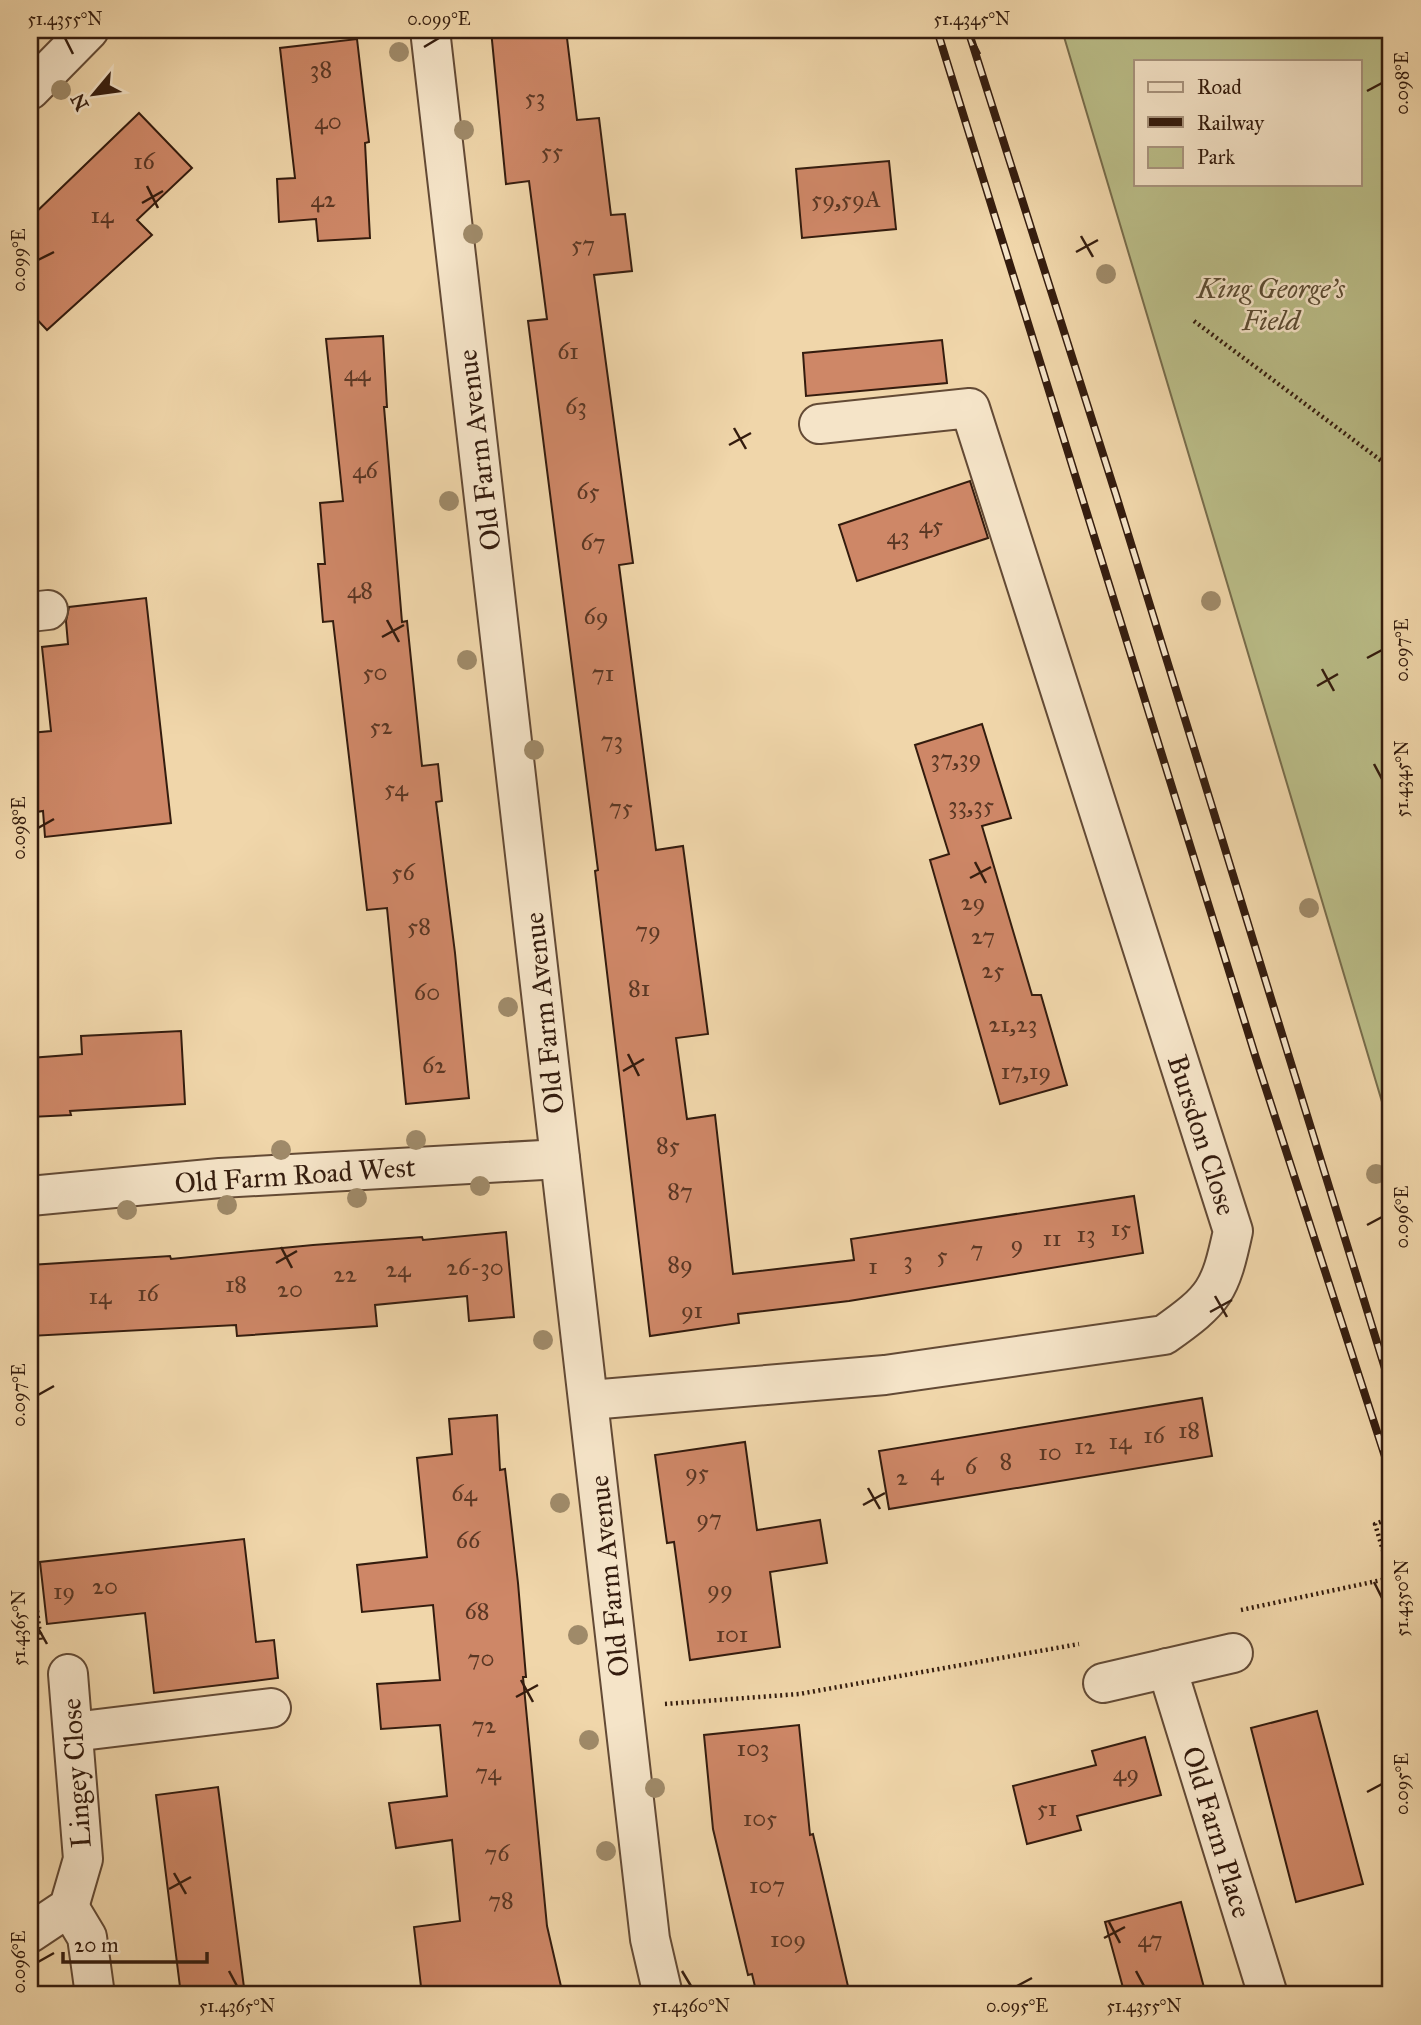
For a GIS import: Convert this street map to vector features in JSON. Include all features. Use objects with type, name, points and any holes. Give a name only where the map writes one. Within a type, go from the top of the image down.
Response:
[{"type":"street","points":[[30,90],[89,30]]},
{"type":"street","name":"Old Farm Avenue","points":[[430,30],[590,1400],[650,1939],[663,1995]]},
{"type":"street","name":"Bursdon Close","points":[[590,1400],[885,1375],[1164,1335],[1203,1308],[1223,1274],[1233,1231],[970,408],[819,424]]},
{"type":"street","name":"Old Farm Road West","points":[[30,1196],[220,1178],[560,1159]]},
{"type":"street","points":[[1103,1683],[1233,1653]]},
{"type":"street","name":"Old Farm Place","points":[[1167,1668],[1268,1995]]},
{"type":"street","name":"Lingey Close","points":[[68,1674],[83,1859],[69,1907]]},
{"type":"street","points":[[73,1732],[271,1708]]},
{"type":"street","points":[[30,1933],[69,1907],[87,1937],[95,1995]]},
{"type":"path","points":[[1194,321],[1391,468]]},
{"type":"path","points":[[1236,1611],[1391,1577],[1375,1524],[1391,1518]]},
{"type":"path","points":[[30,1556],[44,1669],[68,1674]]},
{"type":"path","points":[[623,1707],[799,1693],[968,1666],[1084,1643]]},
{"type":"green space","name":"King George's Field","points":[[1062,30],[1391,30],[1391,1132]]},
{"type":"building","points":[[491,30],[566,30],[577,120],[599,118],[611,215],[625,214],[632,271],[594,275],[633,563],[619,565],[656,850],[683,846],[708,1034],[676,1038],[687,1119],[715,1115],[733,1274],[854,1260],[851,1239],[1134,1196],[1143,1253],[849,1301],[738,1314],[739,1323],[650,1336],[595,871],[598,870],[528,321],[547,319],[529,181],[506,184]]},
{"type":"building","points":[[357,39],[369,142],[365,143],[370,238],[318,241],[316,219],[279,222],[277,179],[295,178],[280,48]]},
{"type":"building","points":[[139,113],[192,168],[137,220],[152,235],[47,330],[30,312],[30,218]]},
{"type":"building","points":[[889,161],[896,229],[802,238],[796,169]]},
{"type":"building","points":[[383,336],[387,407],[384,407],[402,622],[407,621],[422,766],[438,764],[442,801],[436,802],[455,953],[469,1098],[406,1104],[387,908],[367,910],[333,621],[323,622],[318,564],[325,564],[320,503],[343,501],[326,339]]},
{"type":"building","points":[[942,340],[947,383],[806,396],[803,353]]},
{"type":"building","points":[[970,481],[988,538],[857,581],[839,525]]},
{"type":"building","points":[[146,598],[171,823],[45,837],[43,811],[30,813],[30,733],[51,731],[42,647],[68,644],[66,621],[69,607]]},
{"type":"building","points":[[982,724],[1011,818],[982,826],[1032,995],[1041,995],[1067,1085],[1000,1104],[930,860],[949,854],[915,745]]},
{"type":"building","points":[[181,1031],[185,1104],[70,1111],[71,1115],[30,1117],[30,1058],[82,1054],[81,1036]]},
{"type":"building","points":[[506,1232],[514,1317],[469,1321],[467,1296],[375,1305],[377,1326],[237,1336],[236,1325],[30,1336],[30,1265],[170,1256],[171,1259],[313,1245],[422,1237],[423,1240]]},
{"type":"building","points":[[1202,1398],[1212,1456],[889,1509],[879,1451]]},
{"type":"building","points":[[497,1415],[500,1470],[505,1469],[518,1583],[526,1677],[523,1677],[547,1926],[563,1995],[422,1995],[414,1927],[460,1921],[452,1840],[396,1848],[389,1803],[447,1796],[440,1725],[381,1729],[377,1684],[440,1680],[433,1605],[362,1612],[357,1565],[427,1557],[417,1458],[452,1454],[449,1419]]},
{"type":"building","points":[[745,1442],[757,1530],[820,1520],[827,1563],[770,1572],[780,1647],[690,1660],[674,1542],[667,1543],[655,1455]]},
{"type":"building","points":[[244,1539],[256,1642],[274,1640],[278,1678],[154,1693],[145,1613],[47,1624],[40,1562]]},
{"type":"building","points":[[1317,1711],[1363,1884],[1296,1902],[1251,1728]]},
{"type":"building","points":[[799,1725],[810,1835],[813,1834],[850,1995],[757,1995],[752,1974],[748,1975],[713,1829],[704,1735]]},
{"type":"building","points":[[1145,1737],[1161,1795],[1077,1816],[1081,1830],[1027,1844],[1013,1786],[1096,1765],[1092,1751]]},
{"type":"building","points":[[218,1787],[245,1995],[181,1995],[156,1795]]},
{"type":"building","points":[[1181,1902],[1206,1995],[1125,1995],[1105,1922]]},
{"type":"railway","points":[[937,30],[1256,1058],[1391,1475]]},
{"type":"railway","points":[[968,30],[1116,495],[1391,1388]]}]
